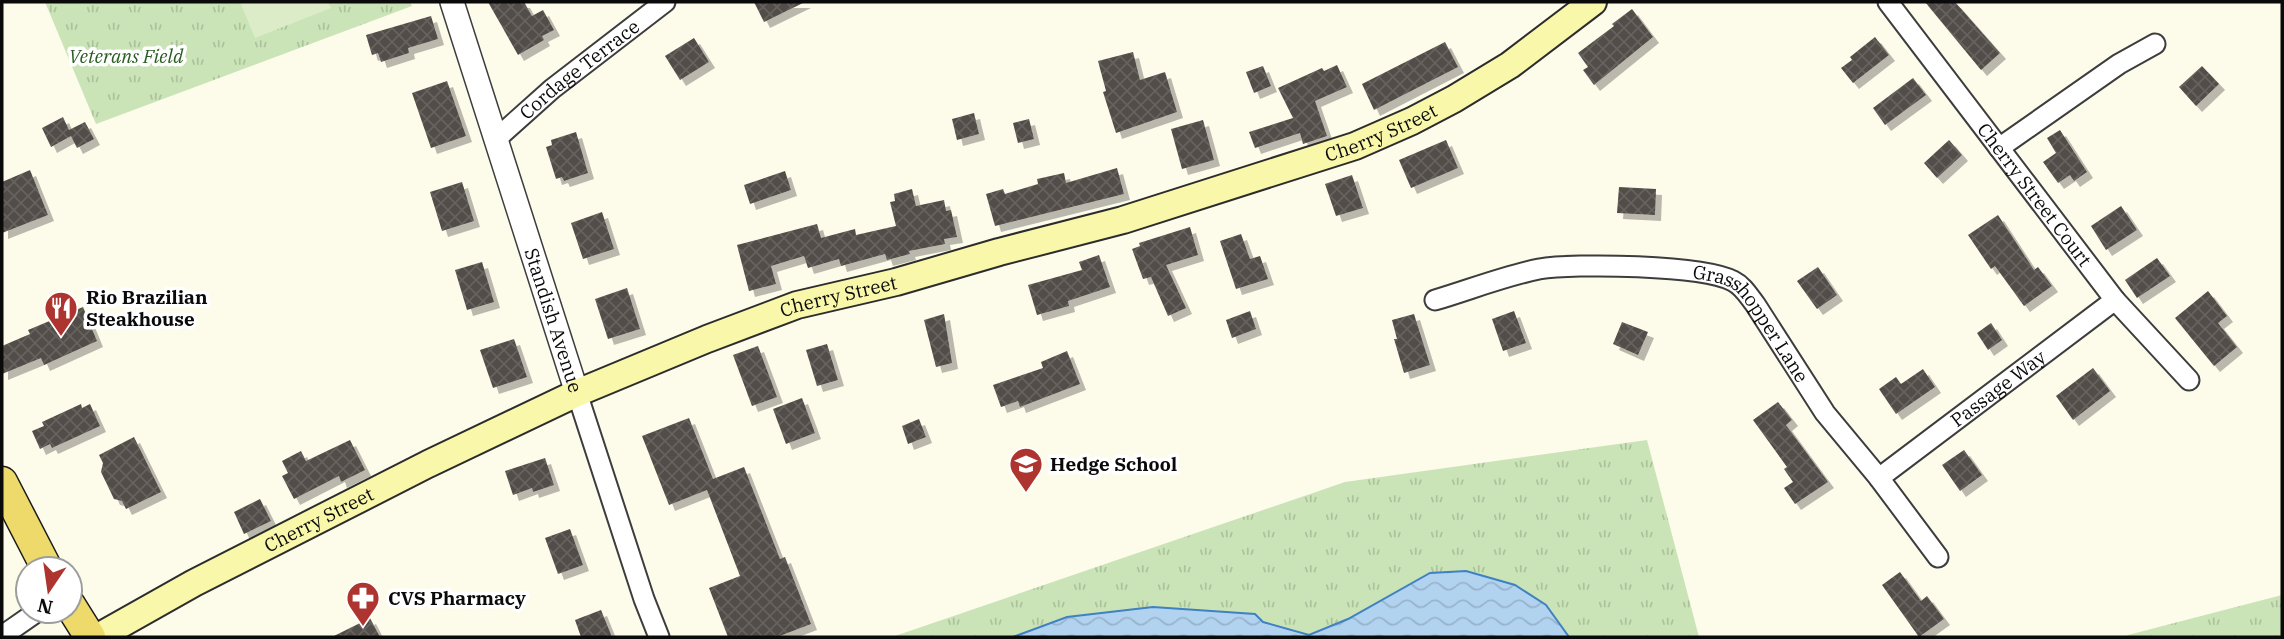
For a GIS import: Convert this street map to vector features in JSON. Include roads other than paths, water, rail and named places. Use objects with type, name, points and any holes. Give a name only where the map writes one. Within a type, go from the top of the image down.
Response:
[{"type":"main road","name":"Cherry Street","points":[[98,637],[300,528],[577,393],[707,339],[797,305],[896,282],[1123,220],[1355,146],[1454,99],[1510,65],[1593,2]]},
{"type":"main road","points":[[2,482],[40,555]]},
{"type":"street","name":"Standish Avenue","points":[[452,2],[644,599],[659,637]]},
{"type":"street","name":"Cordage Terrace","points":[[495,140],[552,89],[665,2]]},
{"type":"street","name":"Cherry Street Court","points":[[1888,2],[2115,300],[2189,380]]},
{"type":"street","points":[[1998,148],[2119,64],[2155,44]]},
{"type":"street","name":"Grasshopper Lane","points":[[1435,300],[1539,269],[1583,265],[1677,270],[1731,280],[1742,287],[1755,304],[1825,413],[1938,556]]},
{"type":"street","name":"Passage Way","points":[[1879,478],[2115,300]]},
{"type":"street","points":[[2,636],[18,625]]},
{"type":"water","points":[[1466,571],[1515,585],[1546,605],[1569,637],[1013,637],[1067,617],[1153,607],[1255,614],[1263,622],[1309,635],[1348,619],[1430,573]]},
{"type":"place","name":"Rio Brazilian Steakhouse","points":[[61,338]]},
{"type":"place","name":"Hedge School","points":[[1026,494]]},
{"type":"place","name":"CVS Pharmacy","points":[[363,628]]},
{"type":"park label","name":"Veterans Field","points":[[126,56]]}]
